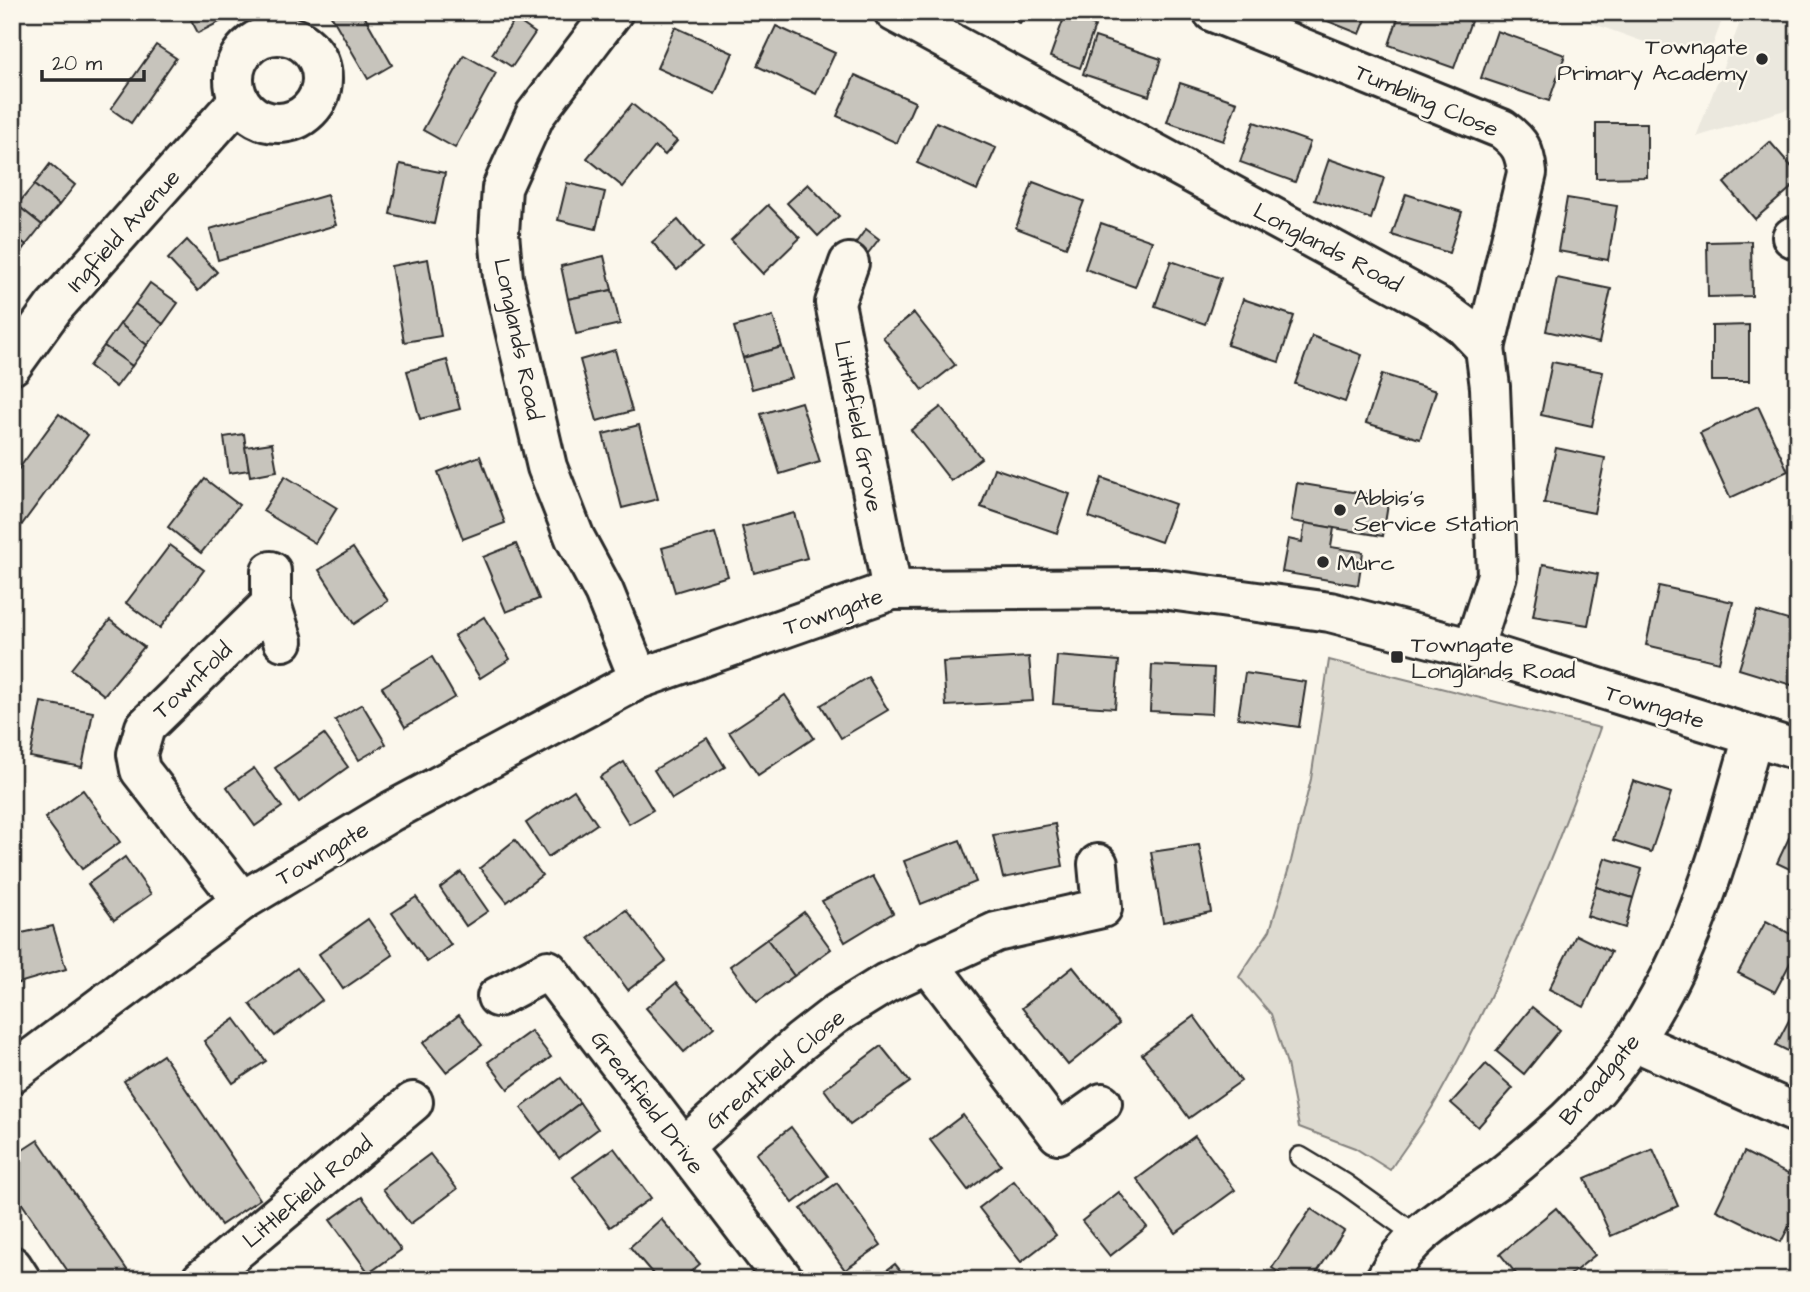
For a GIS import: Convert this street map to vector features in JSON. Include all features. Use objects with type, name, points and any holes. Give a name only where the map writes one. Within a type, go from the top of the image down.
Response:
[{"type":"street","name":"Longlands Road","points":[[613,12],[530,126],[502,188],[499,233],[503,278],[547,467],[575,538],[604,592],[639,679]]},
{"type":"street","name":"Longlands Road","points":[[894,12],[1437,306],[1464,326],[1485,348]]},
{"type":"street","name":"Tumbling Close","points":[[1213,12],[1502,130],[1517,140],[1525,154],[1527,173],[1485,348]]},
{"type":"street","name":"Ingfield Avenue","points":[[12,365],[54,307],[239,100]]},
{"type":"street","name":"Littlefield Grove","points":[[849,263],[835,303],[892,590]]},
{"type":"street","points":[[1473,649],[1497,575],[1491,401],[1485,348]]},
{"type":"street","name":"Towngate","points":[[12,1073],[242,901],[392,811],[639,679],[892,590],[1155,587],[1330,612],[1473,649],[1798,750]]},
{"type":"street","name":"Townfold","points":[[242,901],[146,777],[137,754],[145,727],[271,588],[283,641]]},
{"type":"street","name":"Broadgate","points":[[1385,1280],[1416,1235],[1499,1178],[1557,1129],[1636,1042],[1703,904],[1753,736]]},
{"type":"street","name":"Greatfield Close","points":[[683,1148],[818,1028],[886,983],[996,932],[1102,908],[1098,864]]},
{"type":"street","points":[[927,962],[1058,1134],[1102,1103]]},
{"type":"street","name":"Greatfield Drive","points":[[497,997],[548,970],[784,1280]]},
{"type":"street","points":[[1636,1042],[1798,1114]]},
{"type":"street","name":"Littlefield Road","points":[[201,1280],[413,1102]]},
{"type":"street","points":[[12,1266],[21,1280]]},
{"type":"lane","points":[[1300,1157],[1345,1184],[1416,1235]]},
{"type":"shaded area","points":[[1561,12],[1725,12],[1711,50],[1672,52]]},
{"type":"shaded area","name":"Towngate Primary Academy","points":[[1744,12],[1798,12],[1798,106],[1696,137]]},
{"type":"shaded area","points":[[1329,660],[1600,728],[1546,871],[1506,964],[1432,1108],[1390,1170],[1355,1148],[1299,1127],[1287,1064],[1271,1014],[1239,977],[1270,930],[1291,861],[1311,779]]},
{"type":"building","points":[[187,12],[239,12],[198,33]]},
{"type":"building","points":[[329,12],[362,12],[392,65],[368,79]]},
{"type":"building","points":[[992,12],[1025,12],[1020,23]]},
{"type":"building","points":[[1305,12],[1369,12],[1360,34]]},
{"type":"building","points":[[1400,12],[1445,12],[1471,21],[1454,68],[1389,45]]},
{"type":"building","points":[[1065,15],[1095,26],[1080,68],[1050,57]]},
{"type":"building","points":[[515,19],[535,33],[512,67],[492,54]]},
{"type":"building","points":[[776,26],[835,53],[816,94],[757,66]]},
{"type":"building","points":[[675,27],[733,53],[715,94],[657,68]]},
{"type":"building","points":[[1497,31],[1565,55],[1549,101],[1481,78]]},
{"type":"building","points":[[1095,37],[1161,59],[1149,96],[1083,74]]},
{"type":"building","points":[[156,45],[176,58],[131,123],[111,109]]},
{"type":"building","points":[[464,55],[496,73],[455,148],[423,130]]},
{"type":"building","points":[[855,75],[915,102],[897,143],[837,116]]},
{"type":"building","points":[[1180,83],[1237,102],[1223,141],[1167,122]]},
{"type":"building","points":[[632,104],[677,141],[665,155],[655,147],[623,187],[587,158]]},
{"type":"building","points":[[936,122],[996,148],[977,190],[917,163]]},
{"type":"building","points":[[1254,122],[1310,142],[1295,182],[1240,162]]},
{"type":"building","points":[[1596,123],[1647,123],[1647,177],[1596,178]]},
{"type":"building","points":[[1770,142],[1798,174],[1798,182],[1755,219],[1724,183]]},
{"type":"building","points":[[1329,159],[1384,178],[1371,219],[1315,200]]},
{"type":"building","points":[[50,164],[75,185],[59,205],[34,185]]},
{"type":"building","points":[[400,164],[445,173],[434,224],[390,214]]},
{"type":"building","points":[[1033,182],[1084,201],[1066,247],[1016,228]]},
{"type":"building","points":[[567,183],[605,192],[596,229],[558,220]]},
{"type":"building","points":[[808,184],[839,216],[818,236],[787,203]]},
{"type":"building","points":[[34,185],[59,205],[42,225],[17,205]]},
{"type":"building","points":[[1406,194],[1462,212],[1449,253],[1392,235]]},
{"type":"building","points":[[327,195],[336,225],[218,260],[210,229]]},
{"type":"building","points":[[1567,198],[1617,206],[1608,260],[1558,251]]},
{"type":"building","points":[[17,205],[42,225],[26,245],[12,234],[12,212]]},
{"type":"building","points":[[768,205],[800,238],[763,274],[731,240]]},
{"type":"building","points":[[678,220],[702,248],[677,270],[652,242]]},
{"type":"building","points":[[1101,223],[1152,241],[1135,287],[1085,269]]},
{"type":"building","points":[[866,229],[879,239],[862,261],[849,252]]},
{"type":"building","points":[[12,234],[26,245],[12,262]]},
{"type":"building","points":[[187,240],[217,272],[198,291],[168,259]]},
{"type":"building","points":[[1751,241],[1752,296],[1708,297],[1707,242]]},
{"type":"building","points":[[604,256],[612,290],[568,299],[561,266]]},
{"type":"building","points":[[428,259],[441,336],[404,342],[391,266]]},
{"type":"building","points":[[1171,261],[1221,278],[1205,324],[1155,306]]},
{"type":"building","points":[[1557,278],[1611,289],[1599,343],[1546,331]]},
{"type":"building","points":[[150,283],[178,303],[163,324],[135,304]]},
{"type":"building","points":[[612,290],[620,324],[576,334],[568,299]]},
{"type":"building","points":[[1243,299],[1294,316],[1279,362],[1227,345]]},
{"type":"building","points":[[135,304],[163,324],[147,345],[120,324]]},
{"type":"building","points":[[914,313],[955,365],[923,390],[883,337]]},
{"type":"building","points":[[773,316],[782,347],[743,358],[734,327]]},
{"type":"building","points":[[120,324],[147,345],[132,366],[104,346]]},
{"type":"building","points":[[1749,325],[1749,381],[1712,381],[1712,326]]},
{"type":"building","points":[[1312,336],[1362,355],[1345,402],[1295,384]]},
{"type":"building","points":[[104,346],[132,366],[116,387],[89,366]]},
{"type":"building","points":[[782,347],[792,378],[752,389],[743,358]]},
{"type":"building","points":[[615,350],[632,411],[597,421],[580,360]]},
{"type":"building","points":[[447,360],[460,409],[420,419],[407,371]]},
{"type":"building","points":[[1552,362],[1603,372],[1592,426],[1541,415]]},
{"type":"building","points":[[1382,374],[1436,391],[1420,439],[1366,423]]},
{"type":"building","points":[[801,402],[820,462],[780,474],[761,414]]},
{"type":"building","points":[[1758,406],[1788,471],[1730,498],[1700,433]]},
{"type":"building","points":[[941,407],[981,458],[951,481],[911,430]]},
{"type":"building","points":[[59,414],[88,435],[12,538],[12,478]]},
{"type":"building","points":[[639,425],[658,499],[622,508],[603,434]]},
{"type":"building","points":[[244,434],[249,470],[229,473],[224,437]]},
{"type":"building","points":[[272,443],[277,471],[250,476],[245,447]]},
{"type":"building","points":[[1556,448],[1605,458],[1594,513],[1544,503]]},
{"type":"building","points":[[480,456],[505,523],[463,539],[438,472]]},
{"type":"building","points":[[994,468],[1070,494],[1057,533],[981,507]]},
{"type":"building","points":[[285,476],[337,508],[315,543],[263,511]]},
{"type":"building","points":[[1102,478],[1175,504],[1161,542],[1089,517]]},
{"type":"building","points":[[205,479],[239,505],[201,553],[168,527]]},
{"type":"building","name":"Abbis's Service Station","points":[[1297,483],[1389,498],[1383,536],[1291,521]]},
{"type":"building","points":[[794,513],[807,558],[754,573],[742,527]]},
{"type":"building","name":"Murc","points":[[1305,523],[1334,528],[1331,547],[1363,552],[1358,585],[1282,572],[1288,539],[1302,542]]},
{"type":"building","points":[[715,533],[728,576],[675,592],[662,548]]},
{"type":"building","points":[[516,544],[539,599],[506,612],[483,557]]},
{"type":"building","points":[[170,545],[204,570],[160,628],[126,603]]},
{"type":"building","points":[[353,548],[388,601],[354,624],[319,570]]},
{"type":"building","points":[[1543,564],[1598,574],[1588,625],[1533,616]]},
{"type":"building","points":[[1659,586],[1733,602],[1719,662],[1646,645]]},
{"type":"building","points":[[1757,611],[1798,623],[1798,687],[1739,669]]},
{"type":"building","points":[[484,617],[510,659],[480,678],[454,636]]},
{"type":"building","points":[[110,620],[144,647],[104,695],[71,669]]},
{"type":"building","points":[[1057,656],[1119,661],[1115,708],[1053,704]]},
{"type":"building","points":[[432,657],[455,697],[405,727],[382,687]]},
{"type":"building","points":[[1029,657],[1033,701],[946,706],[943,662]]},
{"type":"building","points":[[1152,665],[1214,668],[1212,714],[1150,711]]},
{"type":"building","points":[[1245,673],[1306,682],[1299,727],[1238,718]]},
{"type":"building","points":[[868,677],[888,710],[841,738],[821,705]]},
{"type":"building","points":[[785,695],[814,738],[758,775],[729,732]]},
{"type":"building","points":[[41,702],[93,712],[82,767],[30,757]]},
{"type":"building","points":[[362,704],[386,744],[359,760],[335,720]]},
{"type":"building","points":[[324,734],[348,767],[299,802],[275,768]]},
{"type":"building","points":[[707,738],[725,767],[672,799],[654,770]]},
{"type":"building","points":[[624,762],[653,810],[629,824],[600,777]]},
{"type":"building","points":[[254,768],[282,807],[255,826],[227,787]]},
{"type":"building","points":[[1633,781],[1671,793],[1651,852],[1613,840]]},
{"type":"building","points":[[83,790],[120,842],[82,869],[45,818]]},
{"type":"building","points":[[574,790],[597,824],[548,857],[526,823]]},
{"type":"building","points":[[1798,819],[1798,873],[1777,863]]},
{"type":"building","points":[[1055,824],[1063,866],[1003,878],[993,835]]},
{"type":"building","points":[[515,840],[542,875],[507,902],[480,868]]},
{"type":"building","points":[[960,840],[976,882],[921,904],[904,861]]},
{"type":"building","points":[[1199,845],[1211,912],[1163,922],[1151,852]]},
{"type":"building","points":[[125,857],[151,894],[114,920],[88,884]]},
{"type":"building","points":[[1605,858],[1642,869],[1633,898],[1596,887]]},
{"type":"building","points":[[461,872],[488,911],[466,926],[440,888]]},
{"type":"building","points":[[873,876],[893,913],[845,942],[822,901]]},
{"type":"building","points":[[1596,887],[1633,898],[1625,928],[1587,916]]},
{"type":"building","points":[[416,897],[451,945],[427,962],[392,913]]},
{"type":"building","points":[[626,910],[666,961],[628,990],[589,938]]},
{"type":"building","points":[[804,912],[831,949],[794,976],[767,939]]},
{"type":"building","points":[[368,919],[393,955],[343,989],[319,954]]},
{"type":"building","points":[[1766,921],[1798,938],[1798,948],[1775,992],[1738,973]]},
{"type":"building","points":[[53,926],[66,969],[12,985],[12,931],[13,935]]},
{"type":"building","points":[[1576,935],[1611,952],[1584,1007],[1549,989]]},
{"type":"building","points":[[767,939],[794,976],[757,1002],[730,966]]},
{"type":"building","points":[[1073,967],[1119,1024],[1068,1065],[1022,1008]]},
{"type":"building","points":[[297,968],[322,1000],[275,1036],[250,1004]]},
{"type":"building","points":[[676,983],[714,1027],[684,1052],[646,1008]]},
{"type":"building","points":[[1798,1003],[1798,1056],[1776,1045]]},
{"type":"building","points":[[1532,1007],[1560,1030],[1524,1074],[1496,1051]]},
{"type":"building","points":[[459,1015],[482,1045],[446,1072],[423,1043]]},
{"type":"building","points":[[1194,1016],[1241,1081],[1189,1118],[1142,1054]]},
{"type":"building","points":[[235,1019],[266,1061],[233,1083],[204,1041]]},
{"type":"building","points":[[531,1031],[551,1057],[508,1089],[488,1062]]},
{"type":"building","points":[[881,1046],[910,1082],[850,1125],[824,1089]]},
{"type":"building","points":[[163,1055],[260,1199],[221,1225],[124,1081]]},
{"type":"building","points":[[1486,1064],[1513,1088],[1478,1127],[1451,1103]]},
{"type":"building","points":[[561,1078],[580,1103],[540,1133],[521,1108]]},
{"type":"building","points":[[580,1103],[598,1129],[559,1158],[540,1133]]},
{"type":"building","points":[[963,1115],[1001,1165],[968,1190],[930,1140]]},
{"type":"building","points":[[791,1127],[828,1176],[793,1203],[756,1154]]},
{"type":"building","points":[[1195,1136],[1235,1190],[1176,1233],[1137,1179]]},
{"type":"building","points":[[38,1140],[134,1280],[74,1280],[12,1189],[12,1157]]},
{"type":"building","points":[[614,1148],[651,1198],[610,1227],[573,1177]]},
{"type":"building","points":[[1653,1149],[1678,1206],[1611,1236],[1585,1178]]},
{"type":"building","points":[[1744,1152],[1798,1179],[1798,1209],[1781,1242],[1716,1210]]},
{"type":"building","points":[[430,1154],[457,1189],[410,1224],[383,1189]]},
{"type":"building","points":[[1014,1181],[1056,1235],[1021,1262],[979,1208]]},
{"type":"building","points":[[837,1183],[881,1245],[845,1270],[801,1209]]},
{"type":"building","points":[[1119,1192],[1147,1227],[1110,1256],[1082,1221]]},
{"type":"building","points":[[362,1197],[401,1250],[369,1273],[330,1220]]},
{"type":"building","points":[[1556,1208],[1595,1255],[1564,1280],[1521,1280],[1500,1254]]},
{"type":"building","points":[[1311,1209],[1344,1231],[1312,1280],[1290,1280],[1272,1268]]},
{"type":"building","points":[[661,1219],[700,1264],[681,1280],[658,1280],[630,1247]]},
{"type":"building","points":[[895,1264],[908,1280],[874,1280]]},
{"type":"place","name":"Towngate Primary Academy","points":[[1762,59]]},
{"type":"place","name":"Abbis's Service Station","points":[[1340,510]]},
{"type":"place","name":"Murc","points":[[1323,562]]},
{"type":"place","name":"Towngate Longlands Road","points":[[1397,657]]}]
